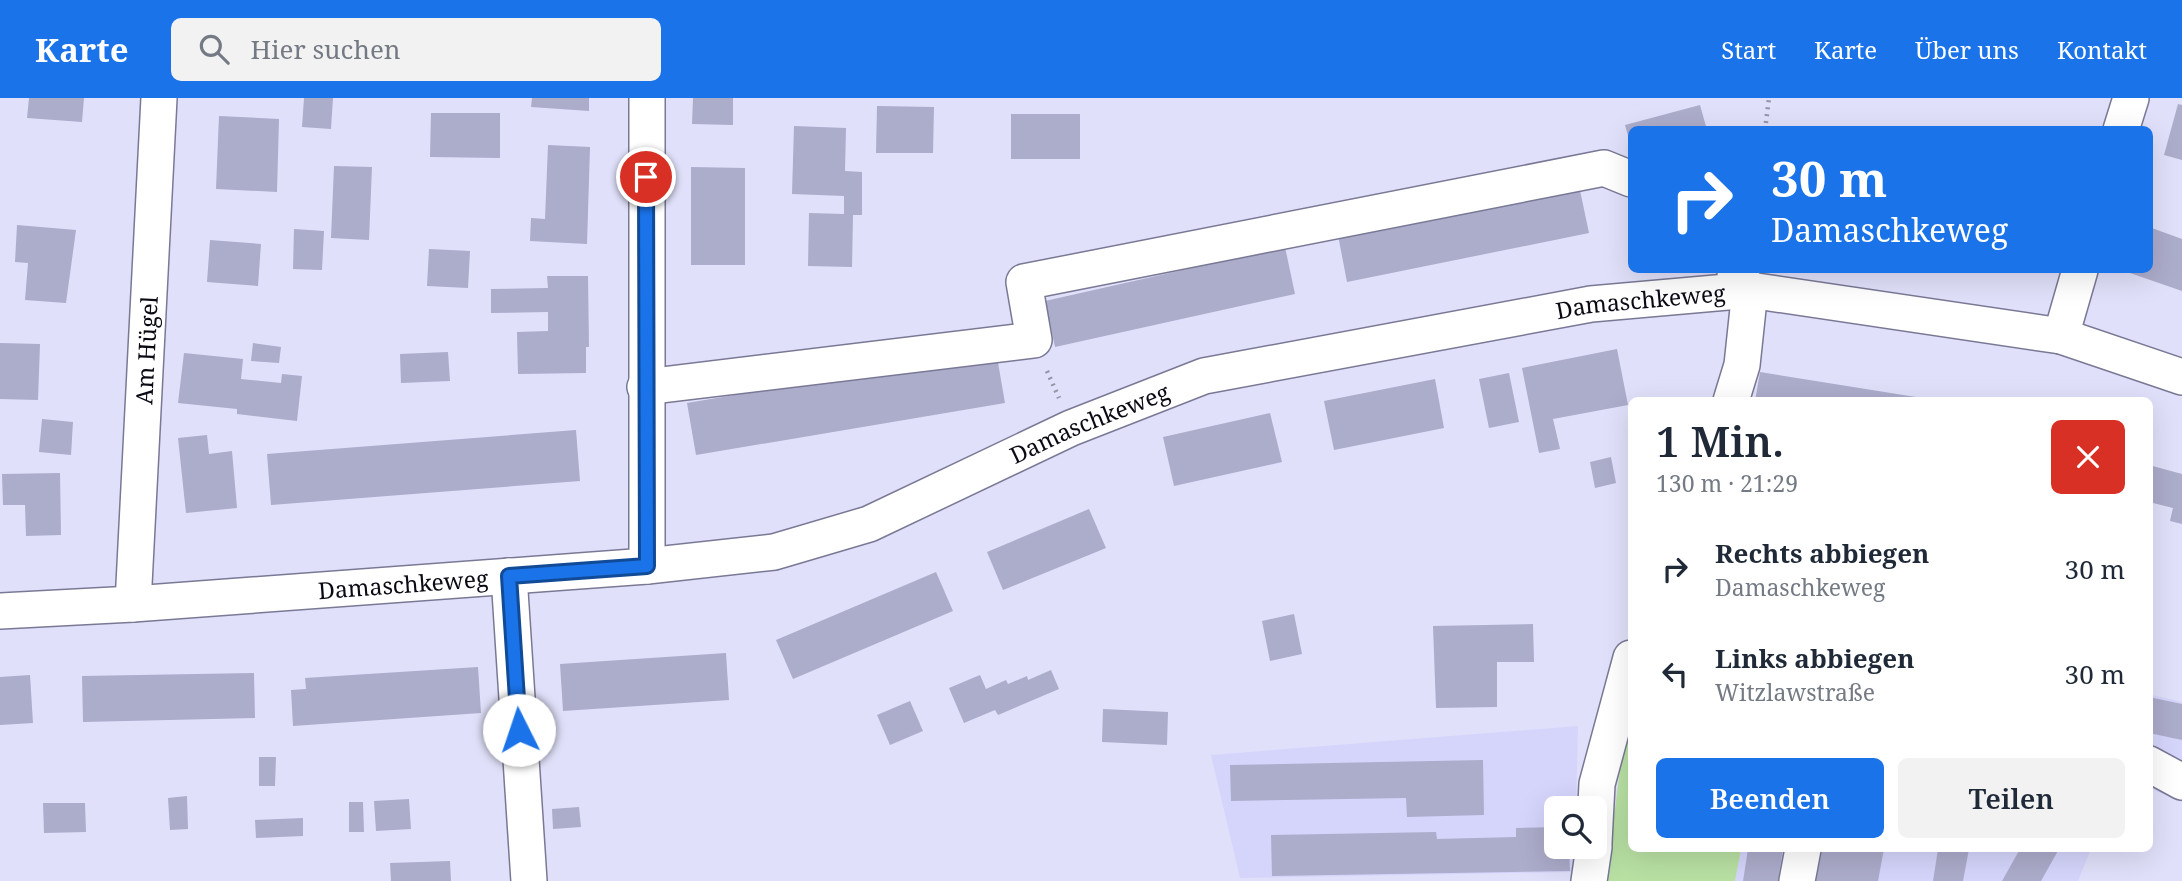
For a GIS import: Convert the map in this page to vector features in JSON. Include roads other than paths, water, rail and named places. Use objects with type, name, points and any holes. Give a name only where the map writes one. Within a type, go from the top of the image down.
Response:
[{"type":"street","name":"Am Hügel","points":[[133,604],[159,98]]},
{"type":"street","points":[[647,98],[647,566]]},
{"type":"street","points":[[2122,126],[2131,98]]},
{"type":"street","points":[[645,387],[1034,340],[1024,282],[1604,168],[1628,178]]},
{"type":"street","points":[[2061,336],[2079,273]]},
{"type":"street","name":"Damaschkeweg","points":[[0,611],[133,604],[647,566],[774,552],[869,524],[1071,428],[1204,376],[1591,304],[1742,280],[2061,336],[2182,377]]},
{"type":"street","points":[[1732,397],[1742,365],[1742,280]]},
{"type":"street","points":[[509,576],[529,881]]},
{"type":"street","points":[[1596,796],[1597,784],[1628,669]]},
{"type":"street","points":[[2153,766],[2182,782]]},
{"type":"street","points":[[1797,881],[1802,852]]},
{"type":"street","points":[[1589,881],[1592,859]]}]
